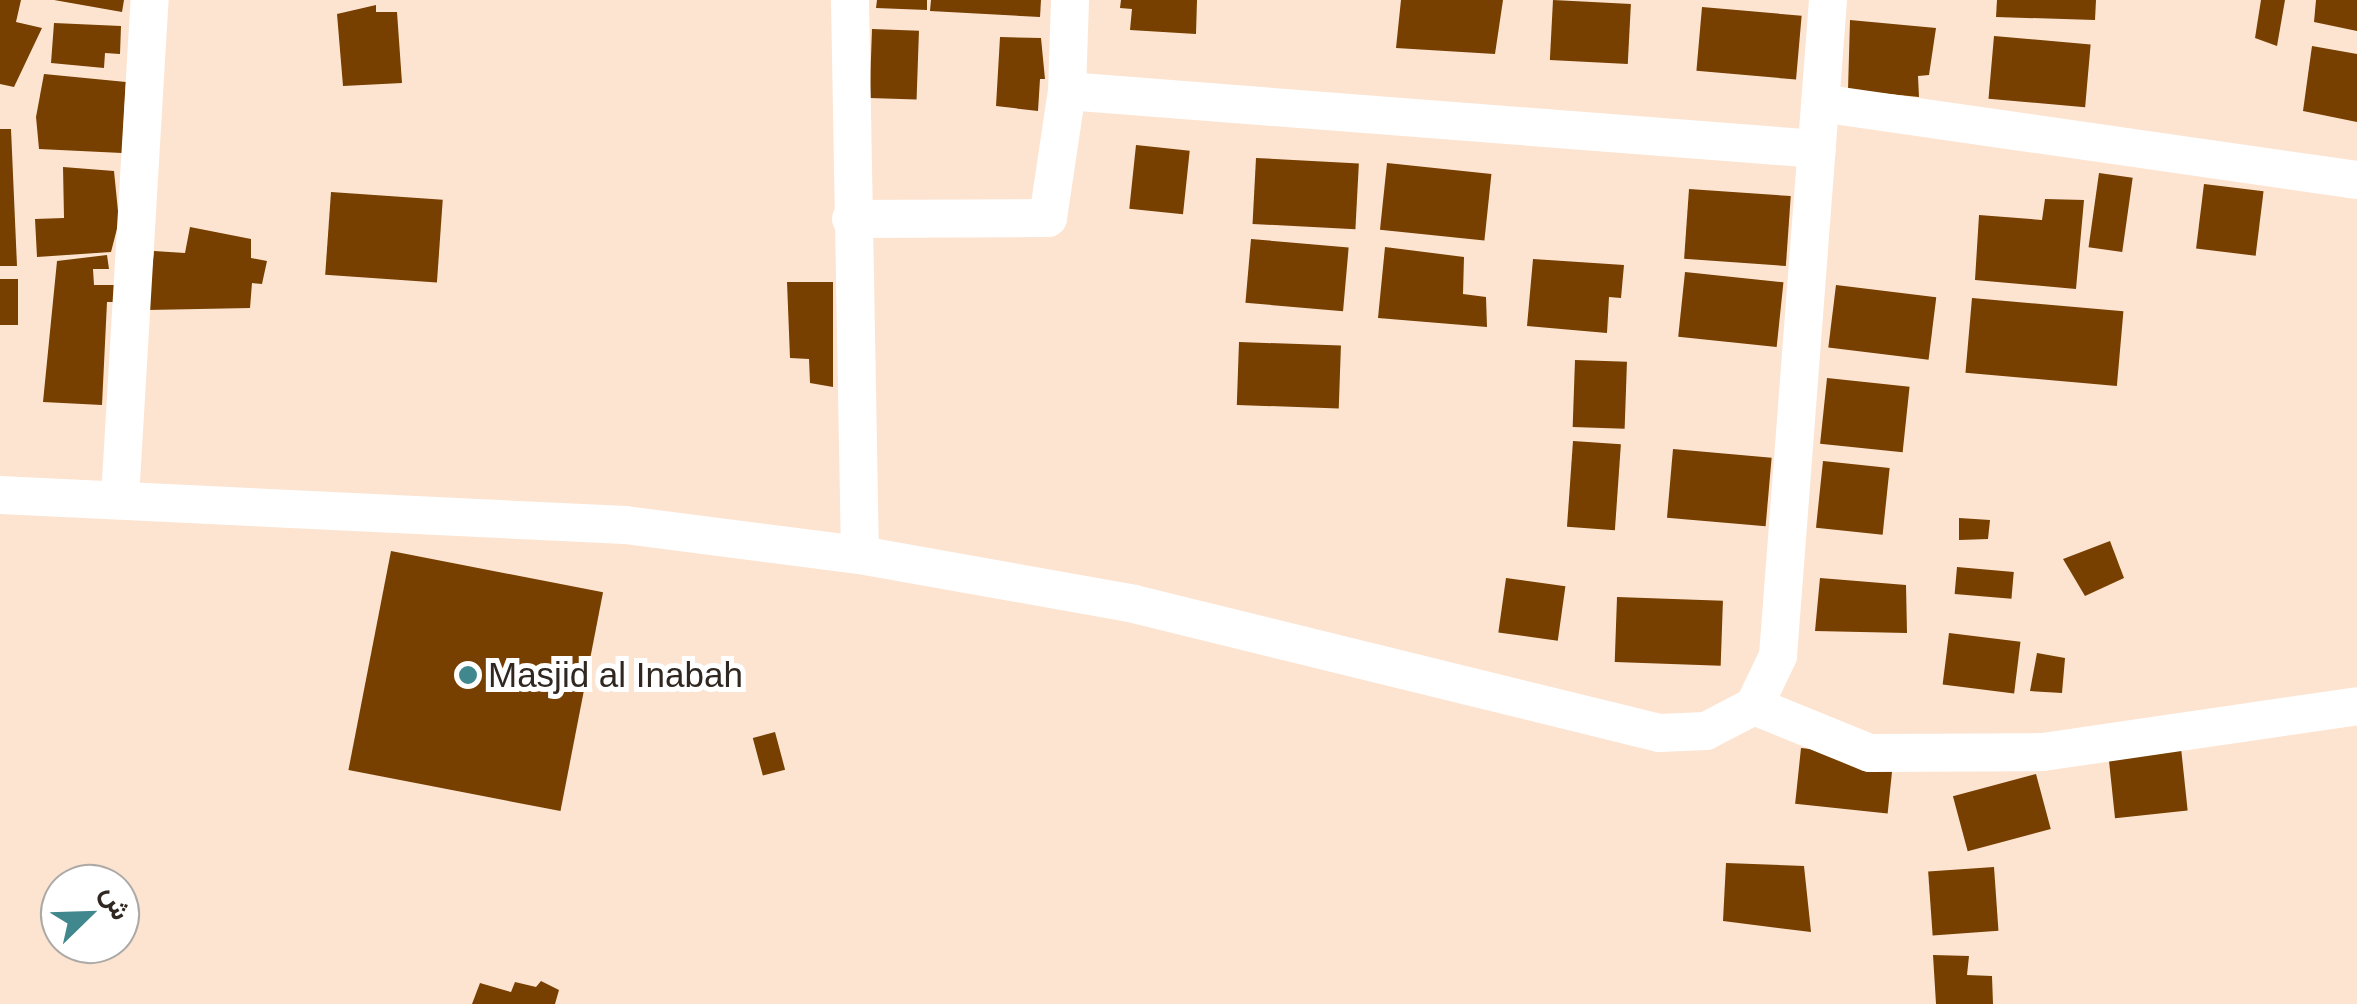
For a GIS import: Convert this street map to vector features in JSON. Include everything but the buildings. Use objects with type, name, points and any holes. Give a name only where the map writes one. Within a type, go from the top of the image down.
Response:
[{"type":"street","points":[[120,498],[150,0]]},
{"type":"street","points":[[850,0],[860,555]]},
{"type":"street","points":[[851,219],[1048,218],[1067,91],[1070,0]]},
{"type":"street","points":[[0,494],[625,525],[860,555],[1134,604],[1659,733],[1706,731],[1754,706],[1778,656],[1828,0]]},
{"type":"street","points":[[1067,91],[1816,149]]},
{"type":"street","points":[[1820,103],[2357,180]]},
{"type":"street","points":[[1754,706],[1870,754],[2043,752],[2357,706]]},
{"type":"place","name":"Masjid al Inabah","points":[[468,675]]}]
